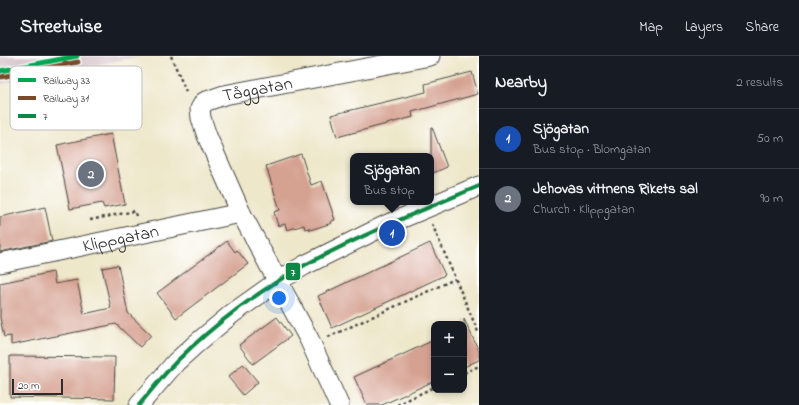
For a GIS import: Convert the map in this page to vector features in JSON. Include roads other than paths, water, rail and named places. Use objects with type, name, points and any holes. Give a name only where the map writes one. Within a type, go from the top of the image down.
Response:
[{"type":"street","name":"Tåggatan","points":[[339,405],[308,339],[241,213],[207,136],[201,118],[200,109],[204,102],[224,95],[430,56]]},
{"type":"street","points":[[434,205],[479,186]]},
{"type":"street","points":[[139,405],[176,362],[197,343],[233,313],[278,281],[305,265],[388,224],[434,205]]},
{"type":"street","name":"Klippgatan","points":[[0,262],[241,213]]},
{"type":"rail line","name":"33","points":[[26,66],[77,56]]},
{"type":"rail line","name":"31","points":[[57,66],[78,62]]},
{"type":"rail line","name":"33","points":[[0,71],[10,69]]},
{"type":"rail line","name":"31","points":[[1,77],[10,75]]},
{"type":"place","name":"Jehovas vittnens Rikets sal","points":[[91,174]]},
{"type":"place","name":"Sjögatan","points":[[392,233]]}]
